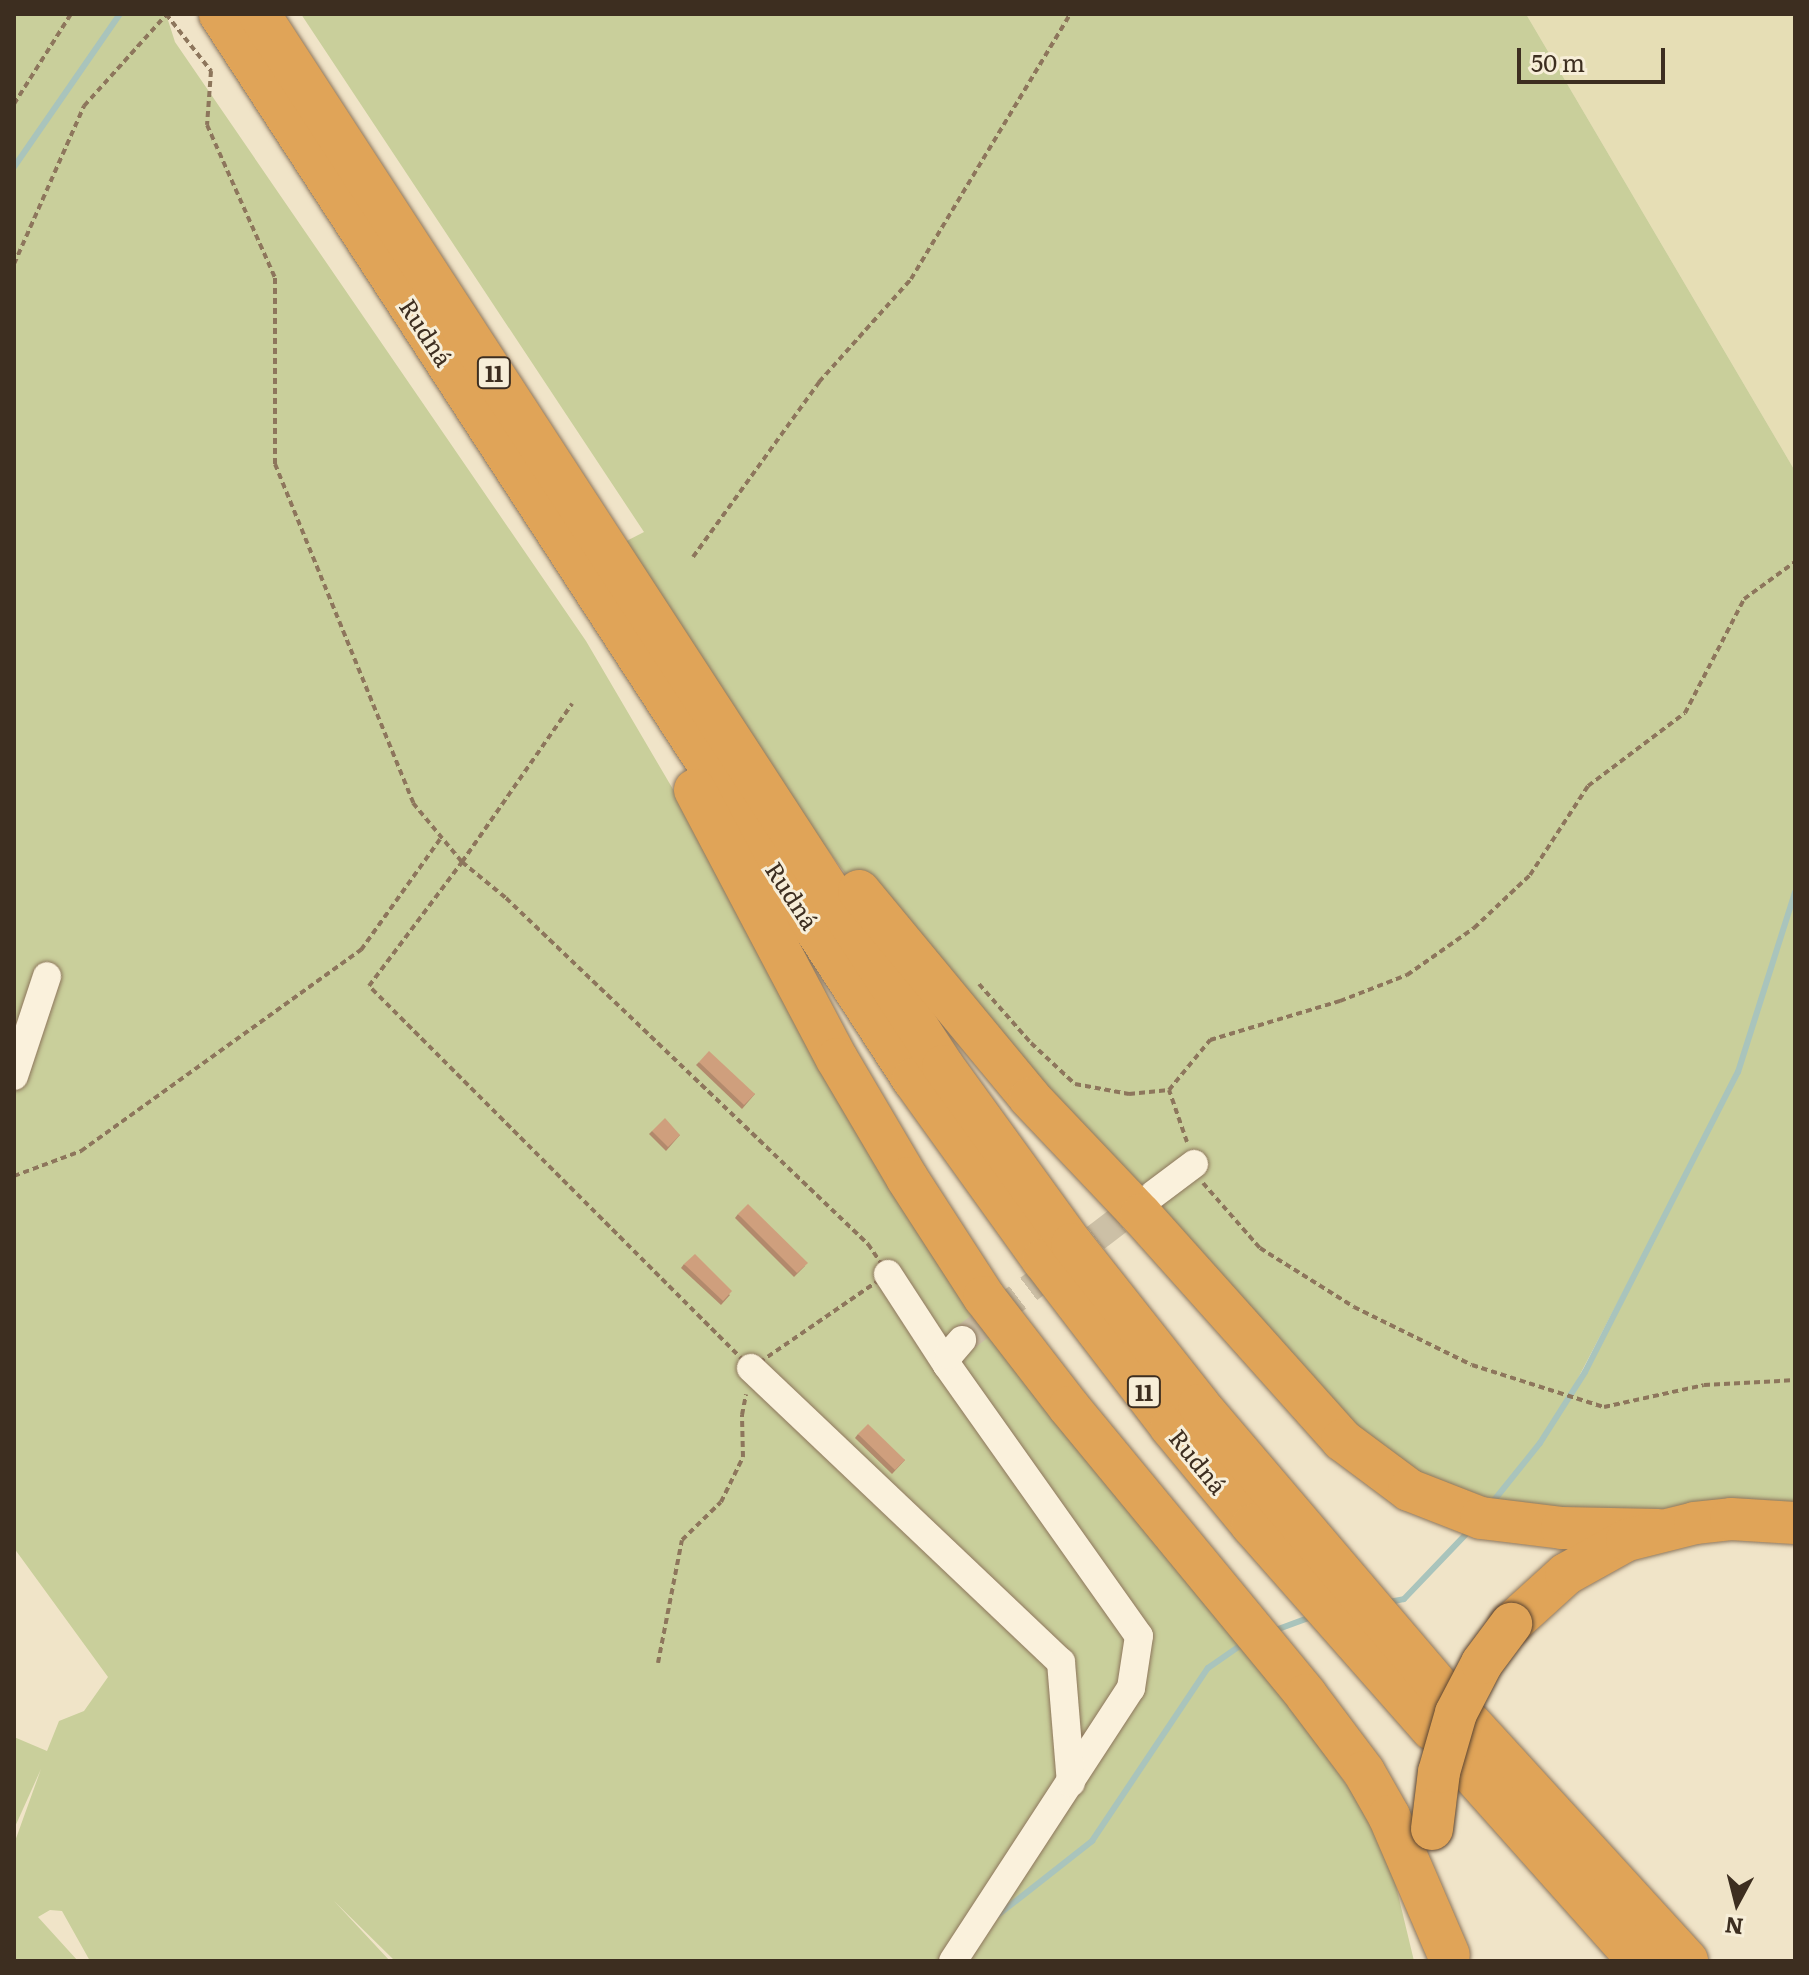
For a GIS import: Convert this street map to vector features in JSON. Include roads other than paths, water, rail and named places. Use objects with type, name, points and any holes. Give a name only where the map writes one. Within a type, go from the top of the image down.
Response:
[{"type":"highway","name":"Rudná","points":[[220,14],[913,1079],[1043,1260],[1171,1427],[1252,1525],[1687,1961]]},
{"type":"highway","name":"Rudná","points":[[259,14],[943,1066],[1072,1244],[1639,1961]]},
{"type":"highway","points":[[563,542],[711,818],[772,940],[907,1178],[984,1297],[1069,1407],[1306,1695],[1364,1772],[1389,1816],[1450,1958]]},
{"type":"highway","points":[[729,733],[755,744],[841,868],[1030,1098],[1141,1215],[1342,1440],[1409,1490],[1481,1518],[1562,1528],[1658,1530]]},
{"type":"highway","points":[[1450,1958],[1436,1894],[1432,1829],[1439,1772],[1456,1713],[1482,1663],[1511,1624],[1540,1594],[1585,1562],[1627,1540],[1658,1530],[1731,1519],[1795,1523]]},
{"type":"lane","points":[[14,1076],[47,976]]},
{"type":"lane","points":[[1154,1194],[1194,1164]]},
{"type":"lane","points":[[888,1274],[947,1365],[1139,1636],[1131,1688],[953,1961]]},
{"type":"lane","points":[[947,1365],[949,1355],[962,1340]]},
{"type":"lane","points":[[752,1376],[1061,1662],[1071,1783]]},
{"type":"waterway","points":[[14,167],[120,14]]},
{"type":"waterway","points":[[1491,1504],[1540,1443],[1585,1372],[1738,1072],[1795,892]]},
{"type":"waterway","points":[[1389,1602],[1404,1599],[1471,1529]]},
{"type":"waterway","points":[[1273,1631],[1311,1617]]},
{"type":"waterway","points":[[998,1915],[1092,1841],[1208,1668],[1244,1643]]},
{"type":"tunnel","points":[[962,1340],[1149,1197]]}]
